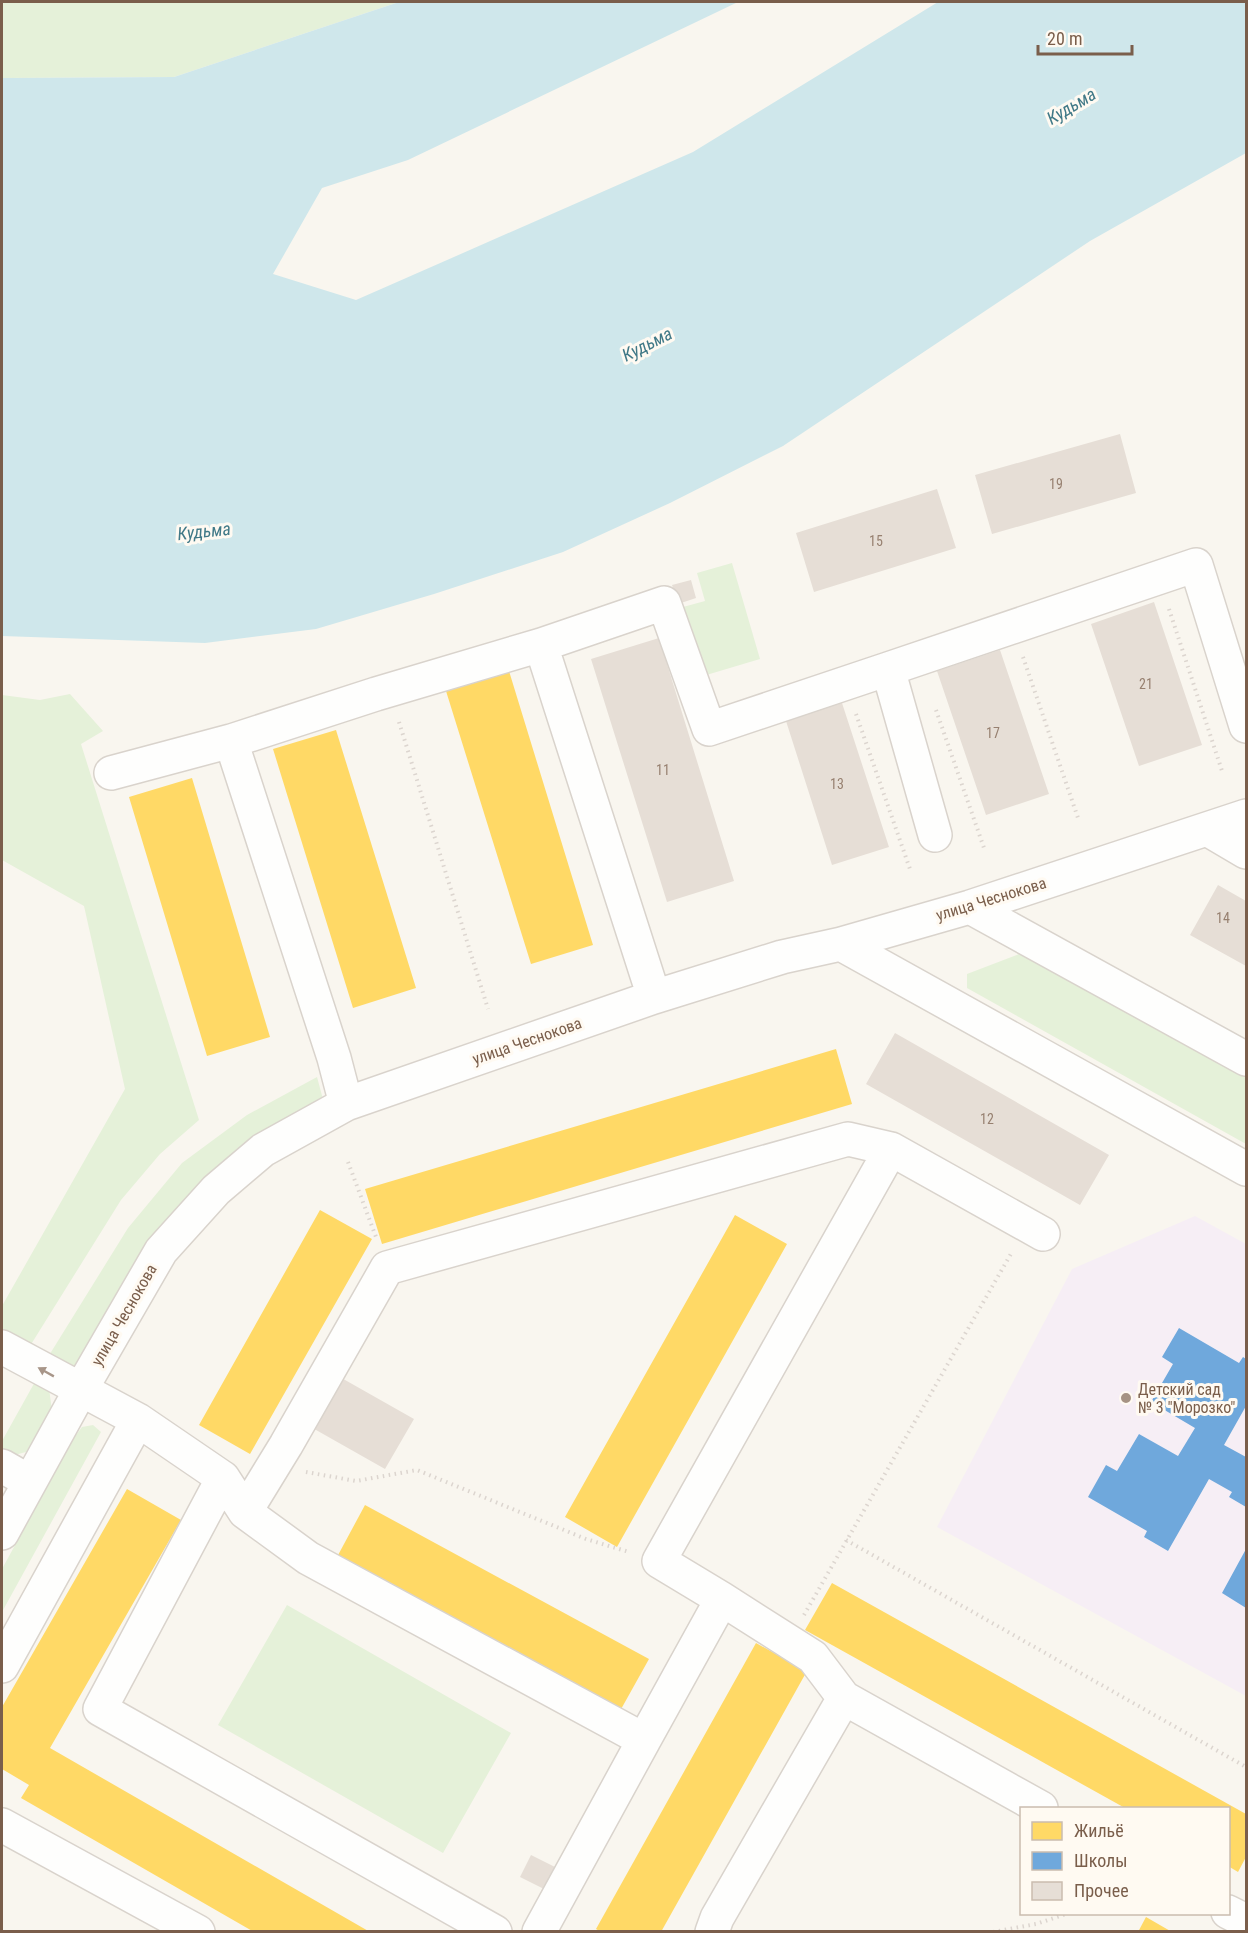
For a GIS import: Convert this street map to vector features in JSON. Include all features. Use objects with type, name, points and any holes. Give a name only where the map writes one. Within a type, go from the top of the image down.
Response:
[{"type":"street","points":[[111,772],[231,741],[376,694],[541,645],[664,603],[709,729],[1196,565],[1246,726]]},
{"type":"street","points":[[541,645],[654,997]]},
{"type":"street","points":[[888,669],[935,835]]},
{"type":"street","points":[[231,741],[334,1058],[346,1104]]},
{"type":"street","name":"улица Чеснокова","points":[[2,1533],[161,1251],[216,1190],[263,1150],[346,1104],[654,997],[782,957],[841,944],[970,907],[1246,816]]},
{"type":"street","points":[[1207,830],[1246,852]]},
{"type":"street","points":[[970,907],[1246,1059]]},
{"type":"street","points":[[841,944],[1246,1169]]},
{"type":"street","points":[[245,1512],[387,1268],[848,1139],[891,1149],[1035,1229]]},
{"type":"street","points":[[891,1149],[659,1561],[813,1656],[844,1698],[1037,1807]]},
{"type":"street","points":[[5,1354],[138,1420],[223,1478],[245,1512],[308,1558],[644,1740]]},
{"type":"street","points":[[2,1666],[138,1420]]},
{"type":"street","points":[[2,1466],[30,1482]]},
{"type":"street","points":[[223,1478],[100,1709],[495,1932]]},
{"type":"street","points":[[539,1932],[722,1599]]},
{"type":"street","points":[[723,1927],[844,1698]]},
{"type":"street","points":[[2,1825],[198,1932]]},
{"type":"street","points":[[1230,1913],[1246,1921]]},
{"type":"path","points":[[1166,600],[1222,771]]},
{"type":"path","points":[[1020,648],[1078,818]]},
{"type":"path","points":[[933,702],[984,848]]},
{"type":"path","points":[[396,712],[488,1009]]},
{"type":"path","points":[[348,1162],[387,1268]]},
{"type":"path","points":[[789,1640],[846,1540],[1035,1229]]},
{"type":"path","points":[[272,1466],[356,1481],[417,1470],[586,1539],[659,1561]]},
{"type":"path","points":[[846,1540],[1246,1767]]},
{"type":"path","points":[[993,1932],[1036,1924],[1063,1915]]},
{"type":"shaded area","name":"Детский сад № 3 \"Морозко\"","points":[[1195,1216],[1246,1244],[1246,1696],[937,1527],[1072,1269]]},
{"type":"green space","points":[[2,2],[399,2],[174,77],[2,78]]},
{"type":"green space","points":[[732,563],[760,659],[703,676],[683,607],[705,601],[697,573]]},
{"type":"green space","points":[[70,694],[103,731],[81,744],[199,1120],[160,1154],[121,1200],[30,1346],[2,1331],[2,1306],[125,1089],[84,906],[2,860],[2,695],[40,700]]},
{"type":"green space","points":[[1019,954],[1246,1074],[1246,1144],[967,988],[967,974]]},
{"type":"green space","points":[[317,1077],[324,1103],[148,1244],[72,1370],[48,1357],[128,1228],[182,1163],[247,1115]]},
{"type":"green space","points":[[36,1380],[49,1388],[52,1411],[26,1452],[7,1457],[2,1455],[2,1441]]},
{"type":"green space","points":[[93,1425],[101,1432],[2,1612],[2,1569],[73,1439],[82,1427]]},
{"type":"green space","points":[[287,1605],[511,1733],[443,1853],[218,1725]]},
{"type":"water","name":"Кудьма","points":[[399,2],[738,2],[408,160],[322,188],[273,274],[356,300],[693,152],[938,2],[1246,2],[1246,153],[1090,241],[783,446],[670,503],[563,552],[316,629],[205,643],[2,636],[2,78],[174,77]]},
{"type":"building: Жильё","points":[[509,671],[593,945],[531,964],[446,691]]},
{"type":"building: Жильё","points":[[336,730],[416,988],[353,1008],[273,749]]},
{"type":"building: Жильё","points":[[192,778],[270,1037],[207,1056],[129,797]]},
{"type":"building: Жильё","points":[[836,1049],[852,1104],[382,1244],[365,1189]]},
{"type":"building: Жильё","points":[[320,1210],[372,1239],[250,1454],[199,1425]]},
{"type":"building: Жильё","points":[[735,1215],[787,1244],[617,1547],[565,1517]]},
{"type":"building: Жильё","points":[[127,1489],[181,1520],[50,1748],[370,1932],[254,1932],[21,1798],[29,1785],[2,1769],[2,1707]]},
{"type":"building: Жильё","points":[[365,1505],[649,1659],[620,1711],[337,1557]]},
{"type":"building: Жильё","points":[[832,1583],[1246,1814],[1246,1857],[1238,1872],[1230,1867],[1230,1807],[1123,1807],[805,1630]]},
{"type":"building: Жильё","points":[[756,1643],[807,1671],[661,1932],[601,1932],[596,1929]]},
{"type":"building: Жильё","points":[[1146,1917],[1172,1932],[1138,1932]]},
{"type":"building: Школы","points":[[1179,1328],[1239,1363],[1243,1357],[1246,1359],[1246,1406],[1224,1445],[1246,1457],[1246,1507],[1229,1497],[1232,1492],[1209,1479],[1168,1551],[1144,1537],[1147,1531],[1088,1497],[1106,1465],[1117,1471],[1139,1434],[1178,1456],[1195,1428],[1151,1402],[1173,1364],[1162,1357]]},
{"type":"building: Школы","points":[[1246,1549],[1246,1608],[1222,1593]]},
{"type":"building: Прочее","points":[[1120,434],[1136,493],[992,534],[975,475]]},
{"type":"building: Прочее","points":[[937,489],[956,548],[814,592],[796,533]]},
{"type":"building: Прочее","points":[[691,580],[696,598],[678,604],[672,585]]},
{"type":"building: Прочее","points":[[1154,602],[1202,745],[1139,766],[1091,624]]},
{"type":"building: Прочее","points":[[659,638],[734,881],[667,902],[591,659]]},
{"type":"building: Прочее","points":[[1000,650],[1049,794],[986,815],[937,671]]},
{"type":"building: Прочее","points":[[842,703],[889,847],[832,865],[786,721]]},
{"type":"building: Прочее","points":[[1218,885],[1246,901],[1246,966],[1190,935]]},
{"type":"building: Прочее","points":[[895,1033],[1109,1155],[1080,1205],[866,1084]]},
{"type":"building: Прочее","points":[[338,1376],[414,1419],[385,1469],[309,1426]]},
{"type":"building: Прочее","points":[[531,1855],[563,1871],[552,1893],[520,1877]]},
{"type":"place","name":"Детский сад № 3 \"Морозко\"","points":[[1126,1398]]}]
